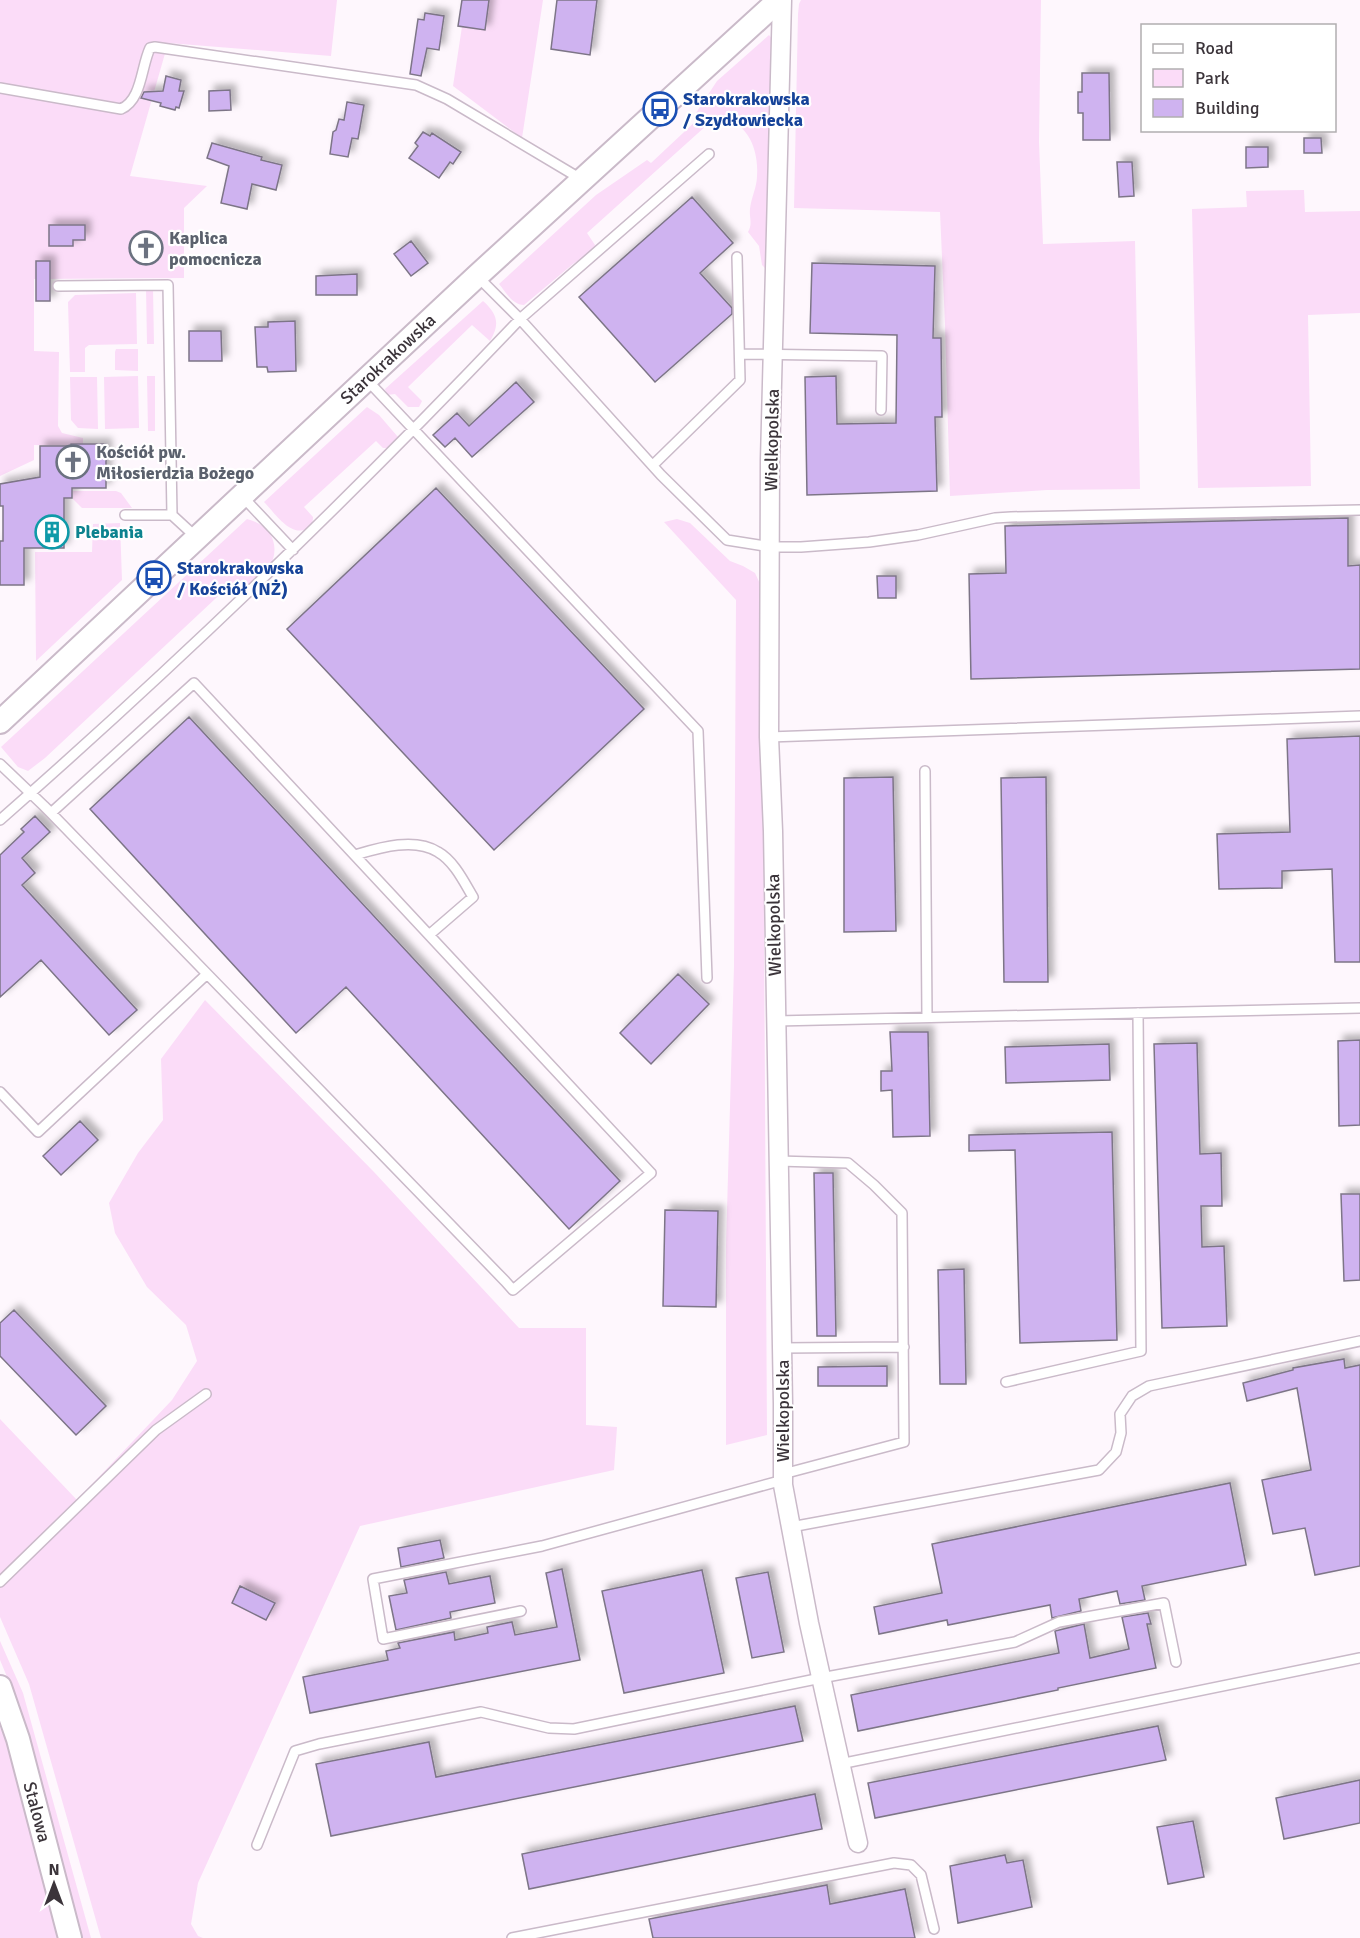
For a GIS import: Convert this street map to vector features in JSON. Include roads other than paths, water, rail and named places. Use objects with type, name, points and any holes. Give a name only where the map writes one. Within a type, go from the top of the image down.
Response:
[{"type":"street","name":"Starokrakowska","points":[[0,722],[477,276],[781,0]]},
{"type":"street","name":"Wielkopolska","points":[[781,0],[770,460],[769,737],[783,1477],[821,1678],[858,1843]]},
{"type":"street","name":"Stalowa","points":[[0,1688],[18,1739],[70,1938]]},
{"type":"lane","points":[[0,88],[121,109],[128,106],[134,99],[145,58],[150,48],[155,47],[416,85],[447,99],[582,180]]},
{"type":"lane","points":[[0,820],[293,550],[415,429],[520,319],[709,154]]},
{"type":"lane","points":[[653,465],[740,381],[737,257]]},
{"type":"lane","points":[[477,276],[520,319],[653,465],[727,540],[771,547],[801,547],[888,540],[995,518],[1360,510]]},
{"type":"lane","points":[[58,286],[168,285],[172,515]]},
{"type":"lane","points":[[741,354],[882,356],[881,410]]},
{"type":"lane","points":[[367,380],[698,731],[707,978]]},
{"type":"lane","points":[[242,496],[293,550]]},
{"type":"lane","points":[[125,515],[172,515],[197,538]]},
{"type":"lane","points":[[0,764],[51,813],[513,1290],[651,1173],[194,683],[51,813]]},
{"type":"lane","points":[[769,737],[1360,716]]},
{"type":"lane","points":[[925,771],[927,1017]]},
{"type":"lane","points":[[355,855],[412,844],[438,852],[455,869],[473,897],[429,935]]},
{"type":"lane","points":[[0,1092],[38,1132],[207,974]]},
{"type":"lane","points":[[776,1021],[1360,1008]]},
{"type":"lane","points":[[1006,1382],[1141,1351],[1138,1013]]},
{"type":"lane","points":[[521,1611],[383,1639],[373,1579],[542,1546],[904,1442],[902,1213],[848,1163],[778,1161]]},
{"type":"lane","points":[[791,1527],[1100,1470],[1116,1452],[1121,1433],[1120,1414],[1132,1396],[1149,1386],[1360,1341]]},
{"type":"lane","points":[[782,1348],[904,1347]]},
{"type":"lane","points":[[0,1582],[156,1430],[206,1394]]},
{"type":"lane","points":[[257,1845],[295,1751],[319,1744],[481,1712],[549,1728],[574,1729],[821,1678],[1016,1642],[1059,1622],[1164,1603],[1176,1662]]},
{"type":"lane","points":[[840,1764],[1360,1658]]},
{"type":"lane","points":[[512,1938],[894,1863],[911,1865],[921,1875],[934,1929]]},
{"type":"place","name":"Starokrakowska / Szydłowiecka","points":[[660,109]]},
{"type":"place","name":"Kaplica pomocnicza","points":[[146,248]]},
{"type":"place","name":"Kościół pw. Miłosierdzia Bożego","points":[[73,462]]},
{"type":"place","name":"Plebania","points":[[52,532]]},
{"type":"place","name":"Starokrakowska / Kościół (NŻ)","points":[[154,578]]}]
